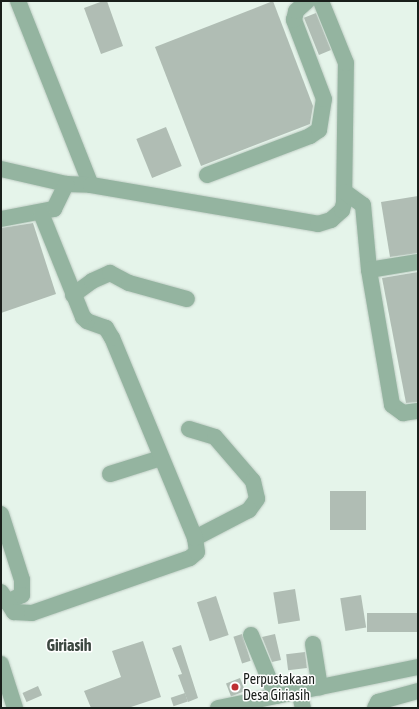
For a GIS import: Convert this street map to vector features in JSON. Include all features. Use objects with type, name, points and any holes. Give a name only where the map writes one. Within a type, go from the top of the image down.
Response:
[{"type":"street","points":[[18,1],[91,185]]},
{"type":"street","points":[[207,175],[310,136],[319,130],[324,99],[294,20],[296,11],[307,1]]},
{"type":"street","points":[[1,169],[66,184],[91,185],[318,224],[337,216],[342,210],[345,192],[346,63],[321,1]]},
{"type":"street","points":[[1,219],[41,213],[58,205],[66,184]]},
{"type":"street","points":[[345,192],[363,205],[369,270],[392,405],[403,413],[418,411]]},
{"type":"street","points":[[1,514],[22,580],[22,595],[4,597],[14,612],[22,615],[53,608],[190,558],[197,552],[195,538],[112,338],[106,328],[87,321],[73,295],[41,213]]},
{"type":"street","points":[[369,270],[418,262]]},
{"type":"street","points":[[73,295],[92,281],[110,273],[130,283],[187,299]]},
{"type":"street","points":[[189,429],[216,437],[253,481],[257,499],[249,510],[195,538]]},
{"type":"street","points":[[110,474],[161,458]]},
{"type":"street","points":[[251,635],[276,696]]},
{"type":"street","points":[[313,644],[320,687]]},
{"type":"street","points":[[1,664],[15,708]]},
{"type":"street","points":[[218,708],[418,667]]},
{"type":"street","points":[[375,708],[378,702],[418,690]]},
{"type":"street","points":[[299,691],[303,708]]},
{"type":"building","points":[[107,1],[123,46],[101,54],[84,8]]},
{"type":"building","points":[[273,1],[313,106],[310,124],[201,166],[155,47]]},
{"type":"building","points":[[316,13],[331,50],[319,55],[304,18]]},
{"type":"building","points":[[166,127],[182,166],[152,178],[136,139]]},
{"type":"building","points":[[418,196],[418,253],[390,257],[381,202]]},
{"type":"building","points":[[33,223],[56,294],[1,313],[1,228]]},
{"type":"building","points":[[418,272],[418,402],[406,403],[382,278]]},
{"type":"building","points":[[330,491],[366,491],[366,530],[330,530]]},
{"type":"building","points":[[295,589],[300,621],[278,624],[273,592]]},
{"type":"building","points":[[361,595],[366,628],[345,631],[340,598]]},
{"type":"building","points":[[216,596],[229,635],[210,641],[197,602]]},
{"type":"building","points":[[367,613],[418,613],[418,632],[367,632]]},
{"type":"building","points":[[242,634],[251,661],[242,663],[233,637]]},
{"type":"building","points":[[275,634],[281,660],[272,662],[262,637]]},
{"type":"building","points":[[143,641],[161,697],[128,708],[91,708],[84,691],[121,677],[112,651]]},
{"type":"building","points":[[181,645],[198,698],[188,702],[178,675],[182,674],[172,648]]},
{"type":"building","points":[[305,652],[307,668],[288,670],[286,654]]},
{"type":"building","name":"Perpustakaan Desa Giriasih","points":[[240,678],[245,691],[231,696],[226,683]]},
{"type":"building","points":[[38,686],[42,695],[27,702],[22,693]]},
{"type":"building","points":[[185,693],[188,702],[174,706],[171,698]]},
{"type":"place","name":"Perpustakaan Desa Giriasih","points":[[235,687]]},
{"type":"district","name":"Giriasih","points":[[69,645]]}]
